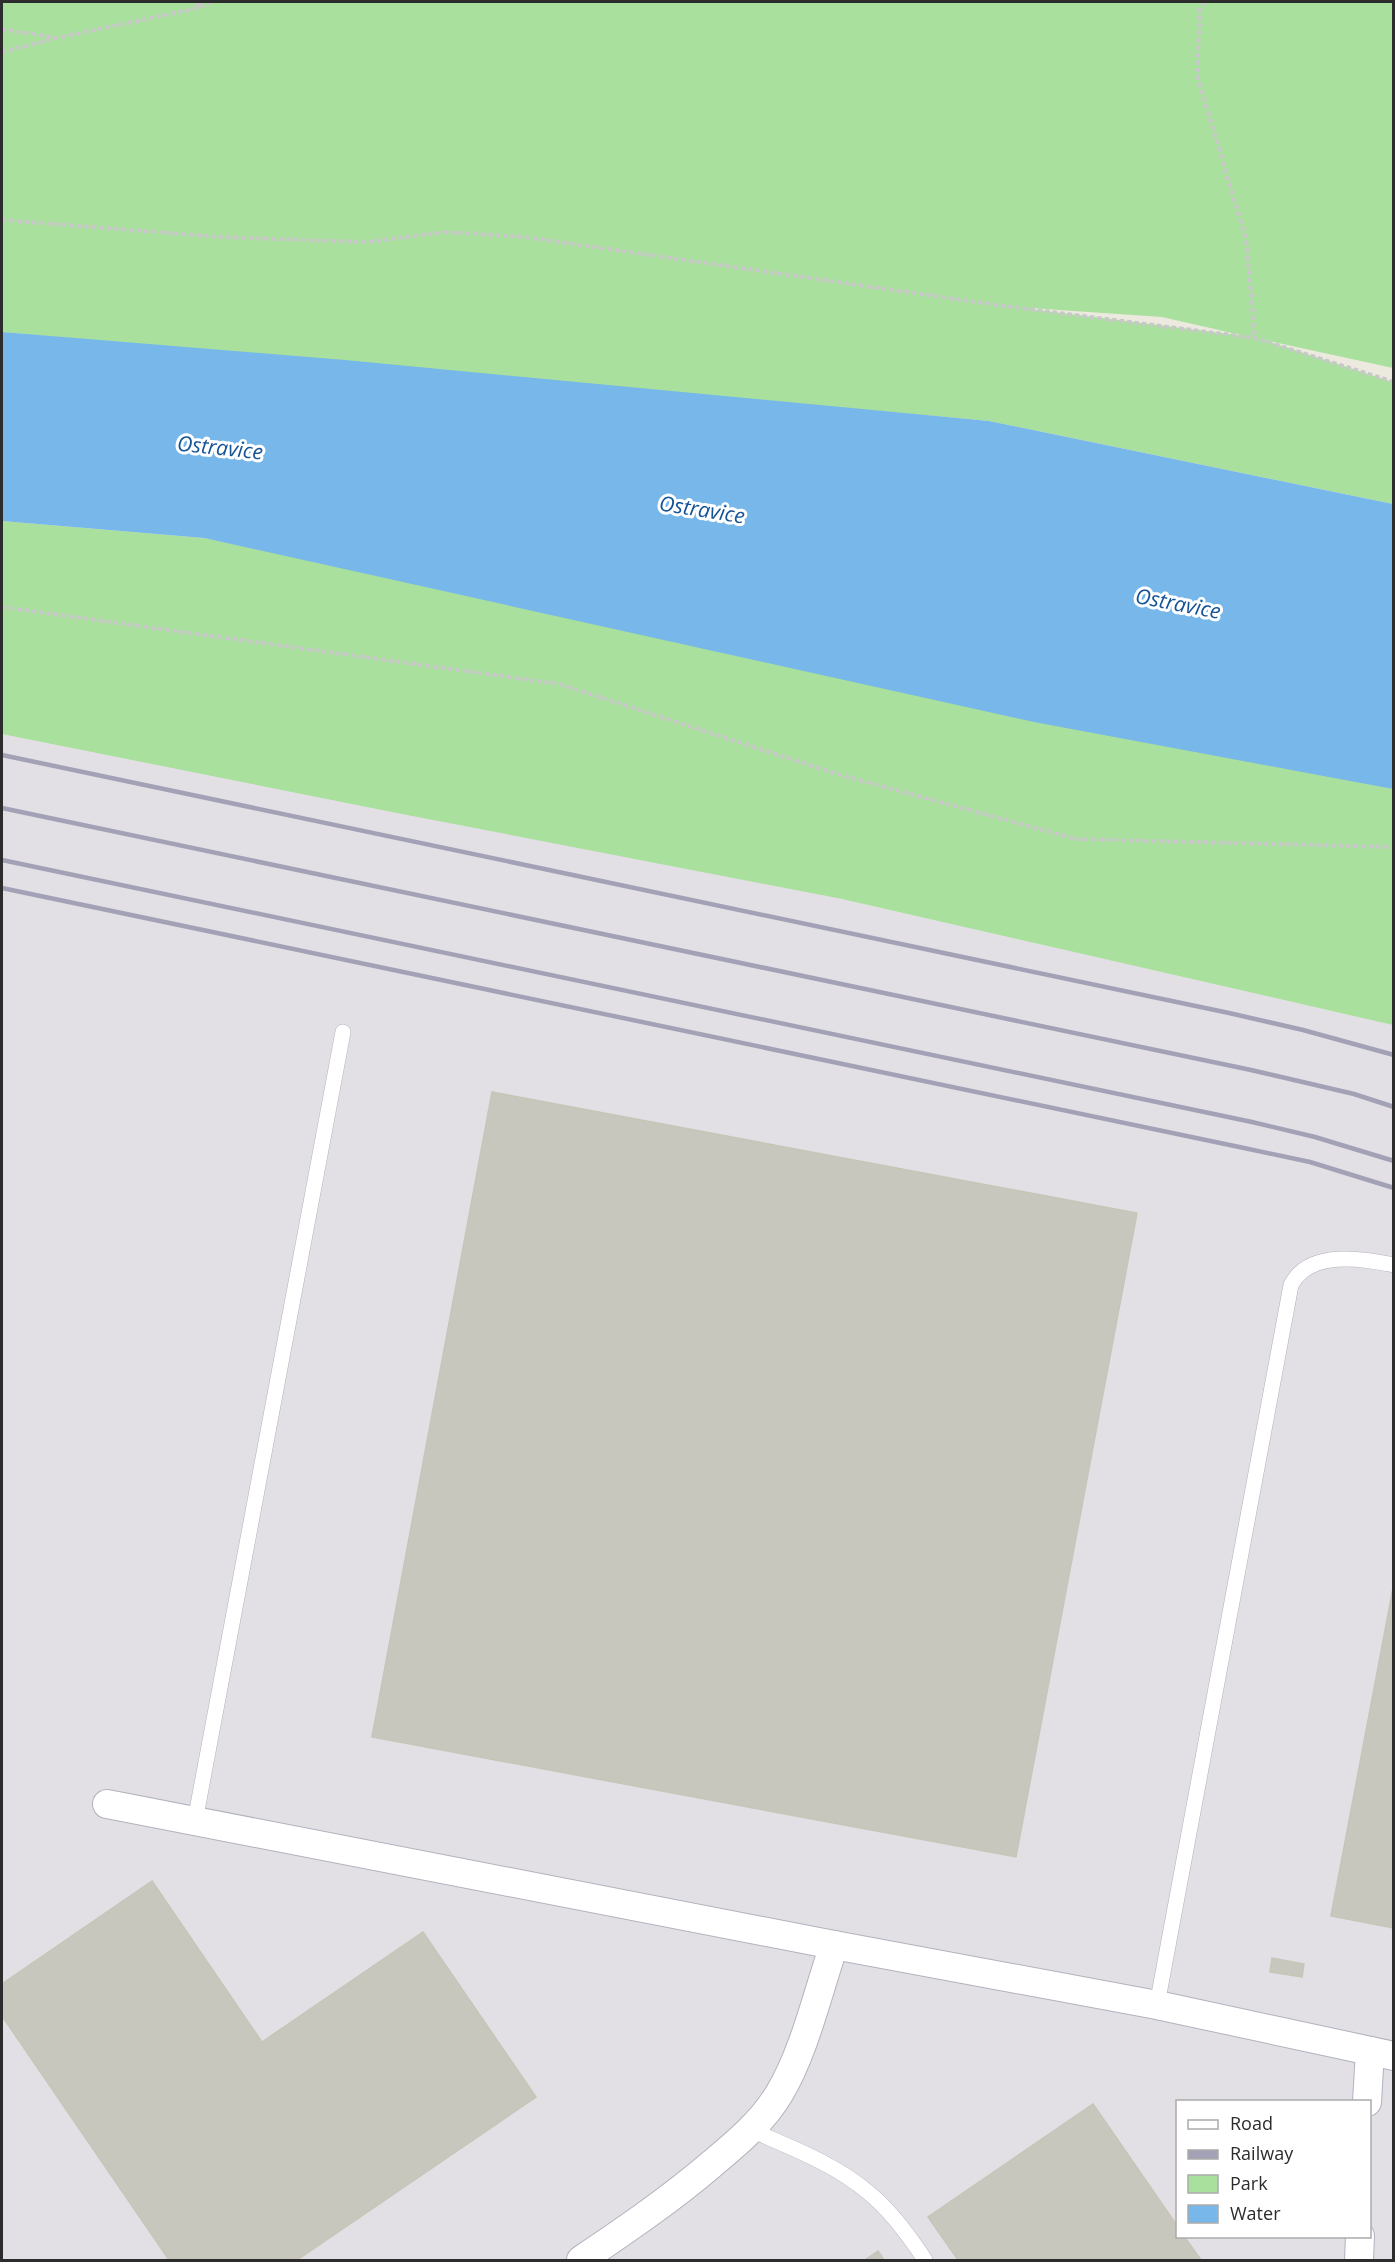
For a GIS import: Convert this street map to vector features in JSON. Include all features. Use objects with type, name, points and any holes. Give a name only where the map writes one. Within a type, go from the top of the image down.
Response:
[{"type":"street","points":[[106,1804],[1157,2005],[1382,2054],[1368,2100]]},
{"type":"street","points":[[581,2260],[670,2199],[751,2130],[778,2095],[792,2070],[834,1945]]},
{"type":"street","points":[[1359,2260],[1360,2238]]},
{"type":"lane","points":[[195,1821],[343,1032]]},
{"type":"lane","points":[[1157,2005],[1291,1285],[1296,1275],[1308,1266],[1320,1262],[1343,1259],[1394,1265]]},
{"type":"lane","points":[[751,2130],[810,2155],[871,2194],[898,2224],[925,2260]]},
{"type":"path","points":[[197,2],[198,8]]},
{"type":"path","points":[[2,52],[198,8],[211,2]]},
{"type":"path","points":[[1205,2],[1200,9],[1197,75],[1246,239],[1255,338]]},
{"type":"path","points":[[2,29],[57,38]]},
{"type":"path","points":[[2,220],[220,237],[357,242],[445,232],[525,237],[993,304],[1255,338],[1394,382]]},
{"type":"path","points":[[2,607],[559,684],[837,774],[1076,839],[1394,847]]},
{"type":"shaded area","points":[[2,734],[842,899],[1393,1025],[1393,2260],[2,2260]]},
{"type":"green space","points":[[2,2],[1393,2],[1393,368],[1264,340],[1393,382],[1393,504],[989,421],[2,332]],"holes":[[[1030,308],[1162,317],[1245,336]]]},
{"type":"green space","points":[[2,521],[204,538],[1393,789],[1393,1025],[842,899],[2,734]]},
{"type":"water","name":"Ostravice","points":[[2,332],[345,360],[989,421],[1393,504],[1393,789],[1034,722],[204,538],[2,521]]},
{"type":"building","points":[[492,1092],[1137,1213],[1016,1857],[372,1737]]},
{"type":"building","points":[[1394,1583],[1394,1928],[1331,1916]]},
{"type":"building","points":[[152,1881],[262,2042],[423,1932],[536,2097],[297,2260],[169,2260],[2,2016],[2,1984]]},
{"type":"building","points":[[1272,1958],[1304,1964],[1302,1977],[1270,1972]]},
{"type":"building","points":[[1093,2104],[1176,2224],[1176,2238],[1185,2238],[1201,2260],[958,2260],[928,2217]]},
{"type":"building","points":[[878,2251],[884,2260],[865,2260]]},
{"type":"railway","points":[[2,755],[1229,1013],[1394,1055]]},
{"type":"railway","points":[[2,808],[1251,1070],[1354,1094],[1394,1107]]},
{"type":"railway","points":[[2,860],[1252,1122],[1315,1137],[1394,1161]]},
{"type":"railway","points":[[2,888],[1310,1162],[1394,1188]]}]
